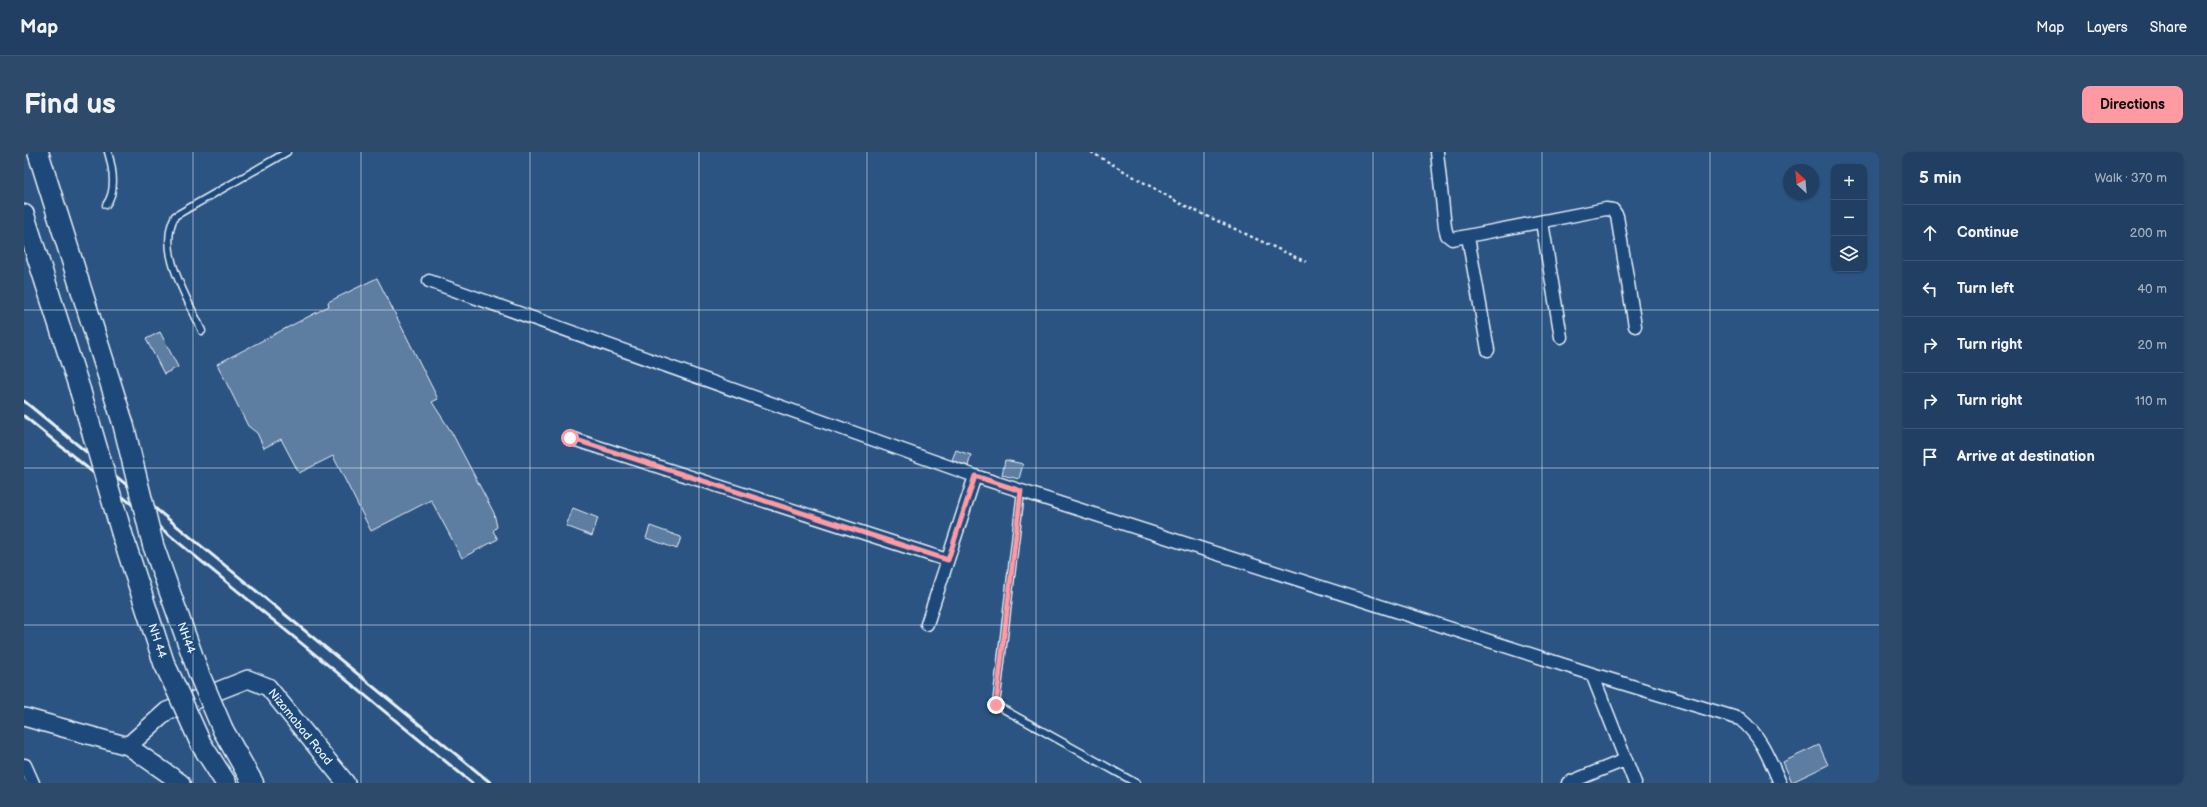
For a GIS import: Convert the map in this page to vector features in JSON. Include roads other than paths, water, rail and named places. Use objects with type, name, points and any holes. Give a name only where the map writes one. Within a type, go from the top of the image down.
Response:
[{"type":"highway","name":"NH44","points":[[38,152],[123,423],[153,545],[199,674],[223,730],[253,783]]},
{"type":"highway","name":"NH 44","points":[[24,216],[80,390],[122,534],[164,663],[202,744],[226,783]]},
{"type":"main road","name":"Nizamabad Road","points":[[128,746],[167,711],[248,679],[268,686],[346,783]]},
{"type":"main road","points":[[24,717],[128,746],[181,783]]},
{"type":"street","points":[[1438,152],[1448,235],[1452,238],[1468,237],[1606,209],[1613,210],[1617,216],[1635,326]]},
{"type":"street","points":[[1542,222],[1561,337]]},
{"type":"street","points":[[1468,237],[1488,350]]},
{"type":"street","points":[[429,281],[975,476],[1592,674],[1740,719],[1753,730],[1764,745],[1780,783]]},
{"type":"street","points":[[570,438],[948,560]]},
{"type":"street","points":[[927,624],[975,476]]},
{"type":"street","points":[[1592,674],[1635,783]]},
{"type":"street","points":[[1568,783],[1625,760]]},
{"type":"street","points":[[25,765],[33,783]]},
{"type":"lane","points":[[106,205],[111,198],[113,187],[108,152]]},
{"type":"lane","points":[[202,331],[171,260],[168,239],[170,226],[175,216],[287,152]]},
{"type":"lane","points":[[1021,491],[996,705],[1136,783]]},
{"type":"railway","points":[[24,401],[491,783]]},
{"type":"railway","points":[[24,416],[472,783]]}]
